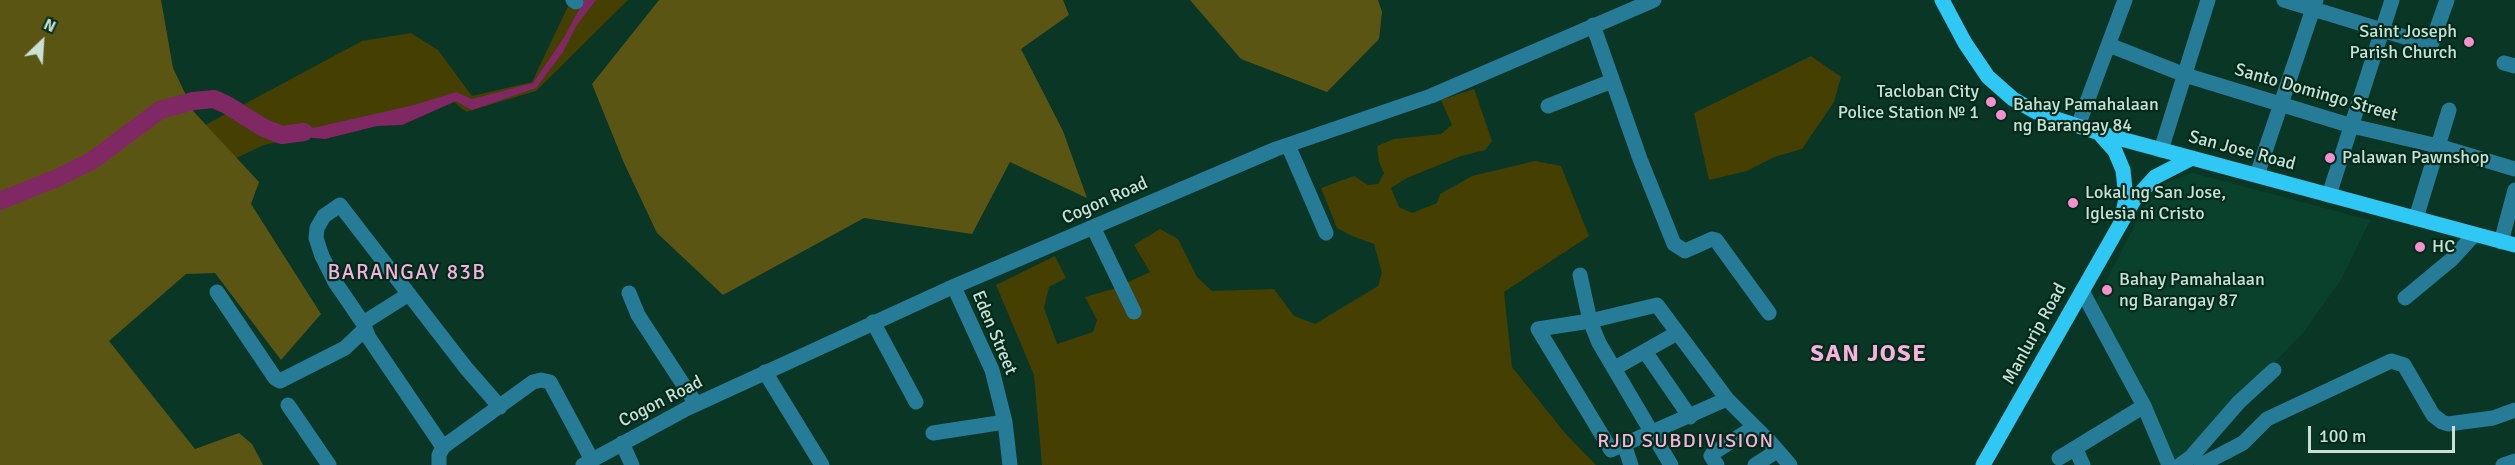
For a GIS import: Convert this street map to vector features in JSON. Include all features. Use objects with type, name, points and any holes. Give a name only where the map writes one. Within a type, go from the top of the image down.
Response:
[{"type":"main road","name":"San Jose Road","points":[[1942,0],[1965,43],[1988,77],[2020,104],[2057,120],[2508,244]]},
{"type":"main road","name":"Manlurip Road","points":[[2099,133],[2115,151],[2124,170],[2126,198],[2120,222]]},
{"type":"main road","name":"Manlurip Road","points":[[1983,465],[2134,200],[2155,177],[2192,158]]},
{"type":"street","name":"Cogon Road","points":[[588,462],[696,404],[873,322],[1288,145],[1431,96],[1654,0]]},
{"type":"street","points":[[2078,126],[2125,0]]},
{"type":"street","points":[[2161,150],[2208,0]]},
{"type":"street","points":[[2284,0],[2315,4],[2431,45],[2447,0]]},
{"type":"street","points":[[2330,195],[2392,0]]},
{"type":"street","points":[[2257,176],[2315,4]]},
{"type":"street","points":[[1593,25],[1674,244],[1685,251],[1712,239],[1716,240],[1769,312]]},
{"type":"street","name":"Santo Domingo Street","points":[[2109,45],[2185,75],[2352,126],[2438,146],[2515,169]]},
{"type":"street","points":[[1548,106],[1612,81]]},
{"type":"street","points":[[2416,218],[2449,110]]},
{"type":"street","points":[[1288,145],[1326,233]]},
{"type":"street","points":[[2508,244],[2515,190]]},
{"type":"street","points":[[443,447],[335,282],[316,238],[317,228],[324,216],[340,205],[466,368],[500,407]]},
{"type":"street","points":[[1093,227],[1134,312]]},
{"type":"street","points":[[2405,298],[2446,264],[2474,235]]},
{"type":"street","points":[[1580,275],[1590,321],[1599,343],[1671,465]]},
{"type":"street","name":"Eden Street","points":[[954,287],[992,370],[1005,422],[1010,465]]},
{"type":"street","points":[[2082,291],[2144,406],[2169,465]]},
{"type":"street","points":[[218,292],[275,378],[280,381],[345,348],[363,326],[409,294]]},
{"type":"street","points":[[629,293],[638,315],[696,404]]},
{"type":"street","points":[[1726,399],[1616,448],[1609,448],[1538,329],[1590,321],[1653,304],[1660,307],[1726,399],[1790,465]]},
{"type":"street","points":[[873,322],[916,402]]},
{"type":"street","points":[[1615,368],[1646,353],[1677,333]]},
{"type":"street","points":[[1646,353],[1690,417]]},
{"type":"street","points":[[2201,465],[2243,443],[2267,419],[2391,361],[2404,365],[2433,415],[2442,422],[2448,424],[2493,418],[2515,410]]},
{"type":"street","points":[[2180,465],[2191,457],[2239,402],[2274,370]]},
{"type":"street","points":[[765,372],[822,465]]},
{"type":"street","points":[[439,465],[439,455],[443,447],[533,382],[541,380],[550,382],[588,462]]},
{"type":"street","points":[[288,405],[329,465]]},
{"type":"street","points":[[2059,458],[2144,406]]},
{"type":"street","points":[[933,433],[1005,422]]},
{"type":"street","points":[[1717,465],[1711,456],[1713,453],[1754,427]]},
{"type":"street","points":[[622,443],[632,465]]},
{"type":"street","points":[[1624,444],[1631,465]]},
{"type":"street","points":[[2075,448],[2083,465]]},
{"type":"street","points":[[1755,465],[1777,451]]},
{"type":"street","points":[[2503,465],[2515,461]]},
{"type":"shaded area","points":[[0,0],[161,0],[173,68],[194,112],[259,182],[251,204],[321,314],[281,360],[215,273],[186,274],[109,341],[195,449],[239,433],[252,444],[263,465],[0,465]]},
{"type":"shaded area","points":[[571,0],[628,0],[536,91],[466,112],[453,101],[264,145],[0,269],[0,235],[362,41],[411,33],[438,50],[472,96],[532,82]]},
{"type":"shaded area","points":[[584,0],[596,0],[576,26],[563,52],[536,88],[472,110],[456,101],[402,125],[377,126],[325,139],[282,135],[414,105],[456,92],[472,99],[533,83],[565,36]]},
{"type":"shaded area","points":[[659,0],[1063,0],[1069,15],[1021,49],[1063,131],[1087,198],[1010,162],[972,234],[864,218],[723,295],[657,233],[624,163],[592,84]]},
{"type":"shaded area","points":[[1190,0],[1378,0],[1382,12],[1379,39],[1327,92],[1241,59]]},
{"type":"shaded area","points":[[1811,56],[1841,77],[1834,102],[1802,149],[1774,157],[1747,171],[1709,180],[1694,113]]},
{"type":"shaded area","points":[[1474,89],[1492,141],[1485,150],[1461,156],[1407,178],[1391,188],[1399,207],[1412,213],[1437,203],[1440,194],[1472,176],[1535,161],[1561,166],[1589,236],[1504,292],[1512,367],[1565,433],[1596,465],[1042,465],[1034,375],[996,285],[1055,256],[1066,278],[1049,287],[1044,308],[1057,344],[1093,332],[1097,320],[1085,297],[1113,289],[1150,272],[1134,245],[1160,229],[1178,239],[1197,277],[1212,291],[1274,289],[1294,316],[1315,324],[1378,286],[1382,273],[1374,244],[1337,228],[1321,188],[1354,176],[1368,185],[1378,184],[1384,173],[1379,162],[1377,146],[1394,139],[1441,134],[1452,125],[1441,100]]},
{"type":"shaded area","points":[[2193,173],[2370,220],[2341,280],[2303,333],[2177,463],[2095,303],[2150,195],[2164,183]]},
{"type":"waterway","points":[[0,201],[57,178],[93,160],[160,110],[193,101],[214,99],[264,128],[282,135],[304,132]]},
{"type":"place","name":"Saint Joseph Parish Church","points":[[2469,42]]},
{"type":"place","name":"Tacloban City Police Station № 1","points":[[1991,102]]},
{"type":"place","name":"Bahay Pamahalaan ng Barangay 84","points":[[2001,115]]},
{"type":"place","name":"Palawan Pawnshop","points":[[2330,158]]},
{"type":"place","name":"Lokal ng San Jose, Iglesia ni Cristo","points":[[2073,203]]},
{"type":"place","name":"HC","points":[[2420,247]]},
{"type":"place","name":"Bahay Pamahalaan ng Barangay 87","points":[[2107,290]]},
{"type":"district","name":"BARANGAY 83B","points":[[407,273]]},
{"type":"district","name":"SAN JOSE","points":[[1869,355]]},
{"type":"district","name":"RJD SUBDIVISION","points":[[1686,442]]}]
